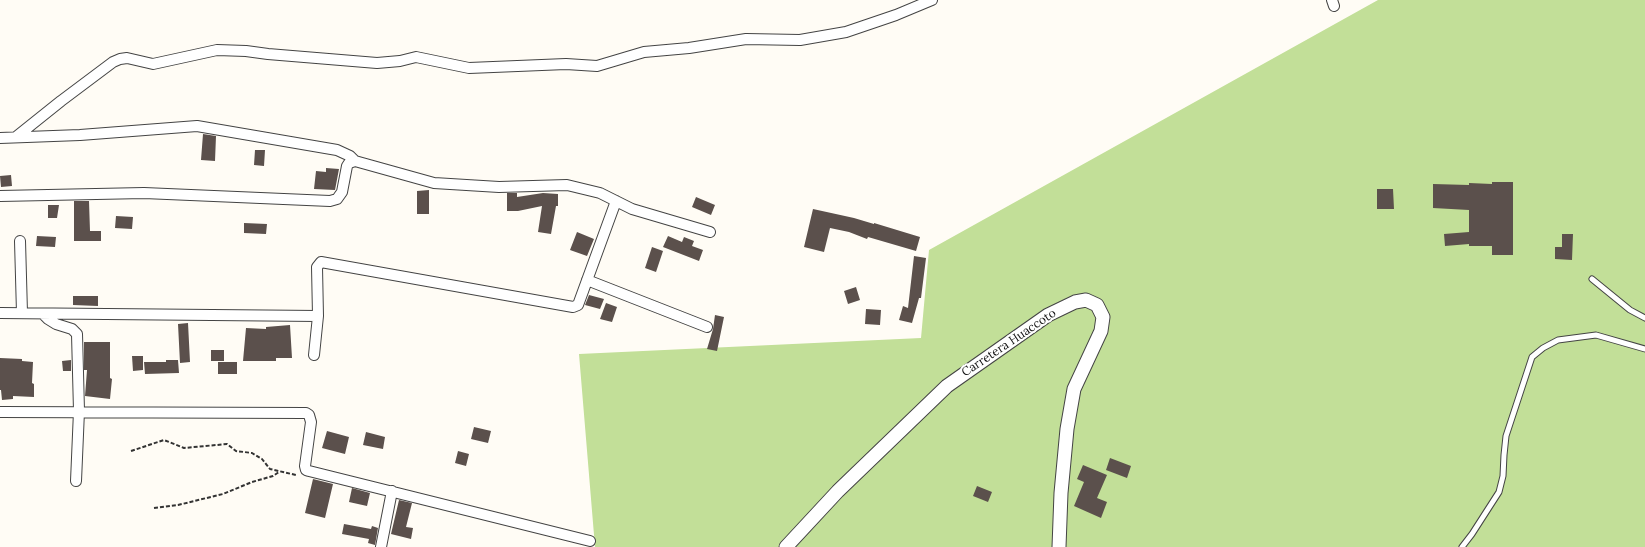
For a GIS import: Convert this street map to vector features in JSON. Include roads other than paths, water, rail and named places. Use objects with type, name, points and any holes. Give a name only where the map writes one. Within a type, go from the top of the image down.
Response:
[{"type":"street","points":[[16,137],[61,101],[120,59],[127,58],[153,64],[217,50],[246,51],[377,64],[400,61],[416,56],[469,68],[566,64],[597,66],[644,52],[689,48],[746,39],[800,40],[846,32],[896,16],[932,0]]},
{"type":"street","points":[[0,138],[197,126],[337,150],[350,156],[355,161],[434,183],[499,187],[567,185],[600,193],[632,209],[710,232]]},
{"type":"street","points":[[0,196],[144,193],[330,201],[337,199],[342,192],[347,166],[349,163],[355,161]]},
{"type":"street","points":[[314,355],[318,316],[317,267],[321,262],[574,307],[578,305],[616,201]]},
{"type":"street","points":[[20,240],[22,313]]},
{"type":"street","points":[[587,280],[707,327]]},
{"type":"street","name":"Carretera Huaccoto","points":[[786,547],[838,491],[947,386],[1048,315],[1074,302],[1086,300],[1097,305],[1103,317],[1101,331],[1074,389],[1067,429],[1061,493],[1059,547]]},
{"type":"street","points":[[0,313],[318,316]]},
{"type":"street","points":[[43,314],[56,324],[72,329],[76,334],[79,411],[76,481]]},
{"type":"street","points":[[0,412],[79,411],[306,413],[309,415],[312,422],[305,466],[306,470],[590,541]]},
{"type":"street","points":[[381,547],[392,491]]},
{"type":"lane","points":[[1592,279],[1630,310],[1645,318]]},
{"type":"lane","points":[[1462,547],[1499,492],[1503,476],[1506,436],[1532,357],[1543,348],[1558,340],[1596,335],[1645,349]]}]
